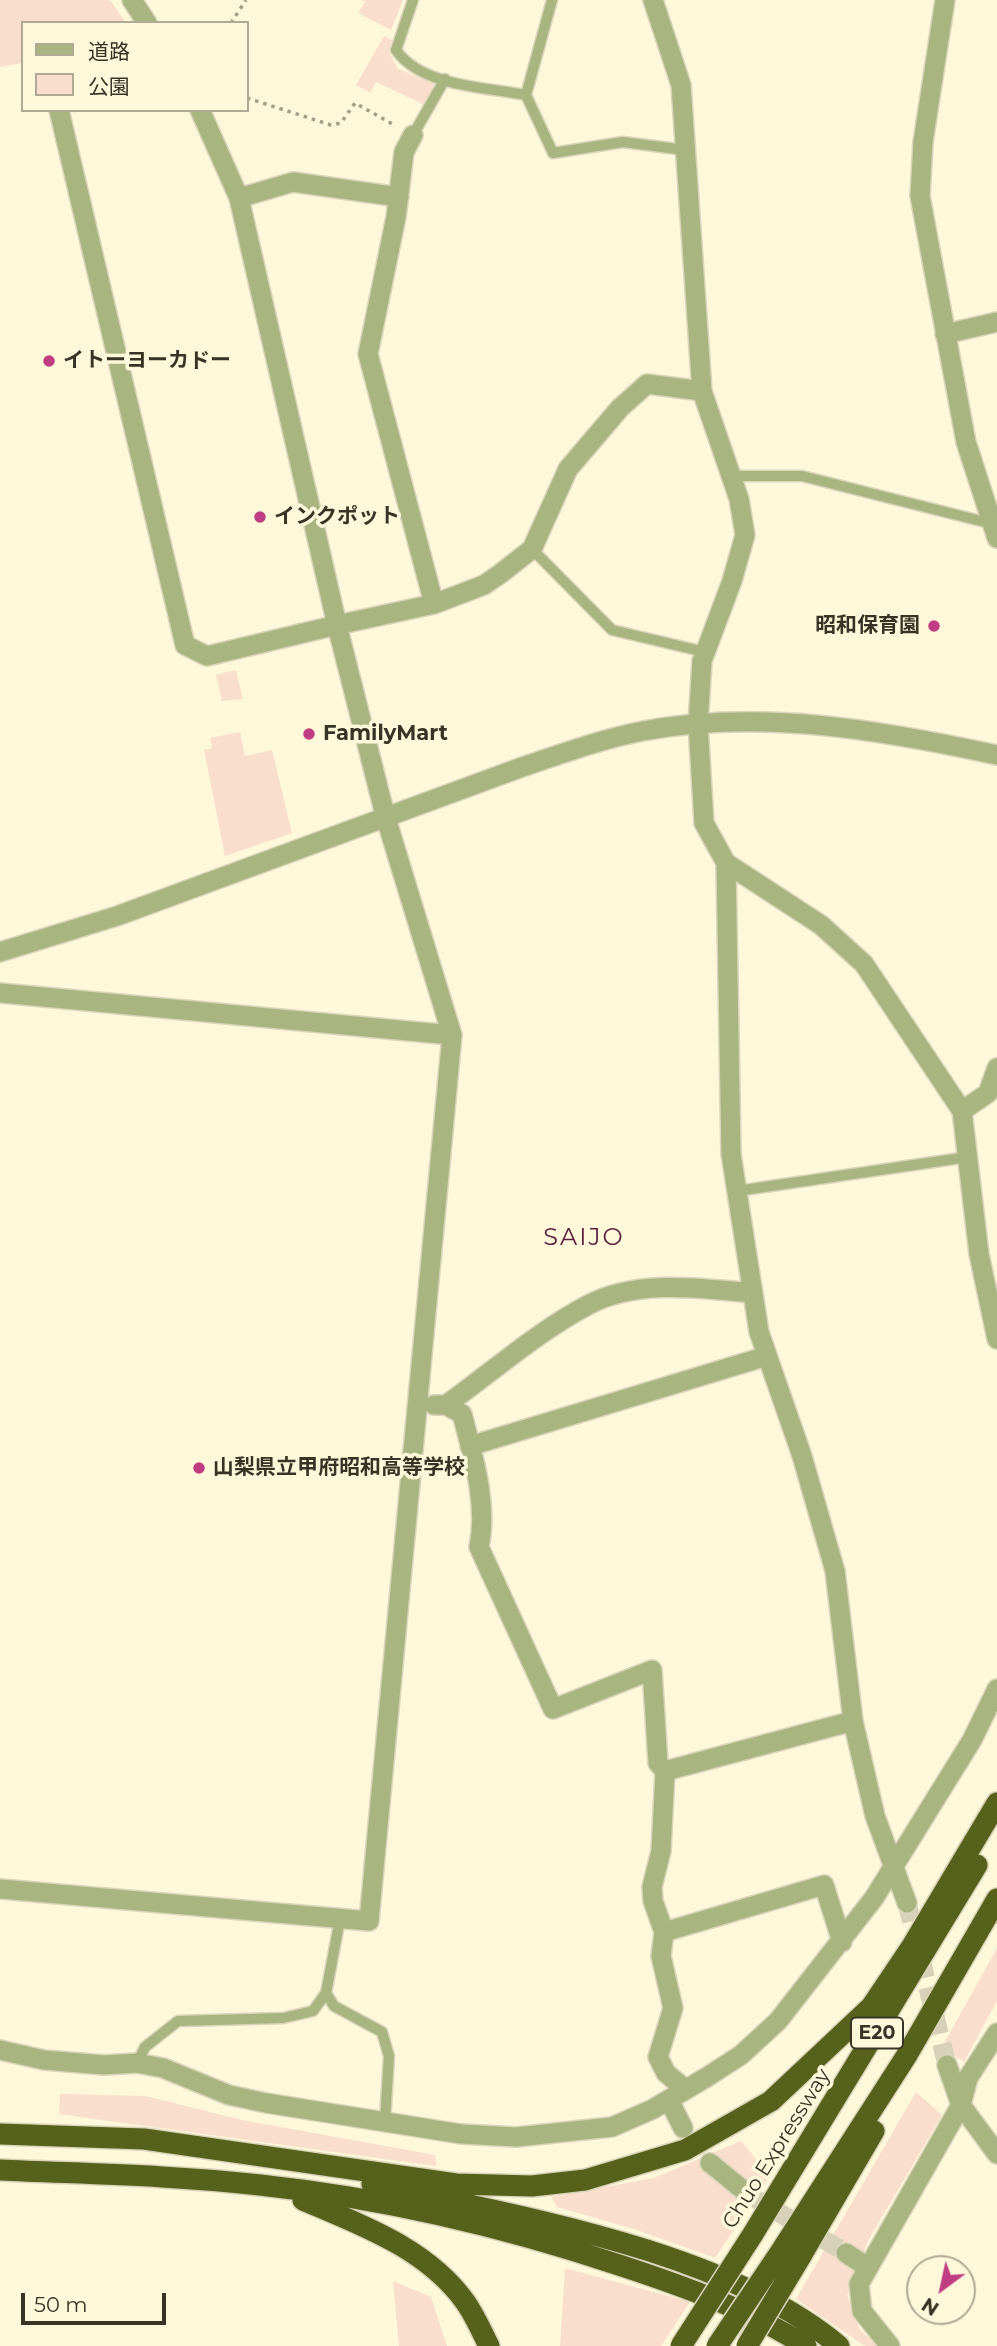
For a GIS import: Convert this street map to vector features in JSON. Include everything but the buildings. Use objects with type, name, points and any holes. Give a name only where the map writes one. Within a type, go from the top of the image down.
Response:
[{"type":"highway","points":[[0,2134],[144,2139],[456,2183],[532,2186],[585,2180],[685,2150],[771,2101],[871,2007],[912,1946],[997,1803]]},
{"type":"highway","name":"Chuo Expressway","points":[[681,2346],[754,2234],[950,1913],[997,1830]]},
{"type":"highway","name":"E20","points":[[792,2252],[876,2129],[907,2055],[997,1899]]},
{"type":"highway","points":[[209,2149],[587,2233],[701,2270],[788,2309],[839,2346]]},
{"type":"highway","points":[[0,2169],[104,2172],[262,2185],[360,2201],[558,2244],[692,2289],[780,2329],[806,2346]]},
{"type":"highway","points":[[262,2185],[366,2227],[412,2251],[440,2274],[466,2303],[489,2346]]},
{"type":"highway","points":[[717,2346],[792,2252]]},
{"type":"highway","points":[[747,2346],[792,2252]]},
{"type":"street","points":[[132,0],[146,21]]},
{"type":"street","points":[[653,0],[681,85],[702,391],[731,476],[745,535],[732,580],[702,661],[698,724],[704,823],[726,863],[731,1154],[759,1332],[802,1456],[835,1571],[853,1721],[875,1816],[907,1903]]},
{"type":"street","points":[[945,0],[923,142],[920,196],[966,442],[995,531]]},
{"type":"street","points":[[59,112],[185,645],[208,656],[434,604],[484,585],[532,549],[568,469],[620,408],[647,384],[702,391]]},
{"type":"street","points":[[0,1889],[369,1921],[452,1035],[385,815],[337,625],[239,198],[201,112]]},
{"type":"street","points":[[414,135],[404,152],[399,197],[368,354],[434,604]]},
{"type":"street","points":[[239,198],[293,182],[399,197]]},
{"type":"street","points":[[945,334],[997,322]]},
{"type":"street","points":[[0,952],[117,916],[385,815],[584,746],[643,731],[698,724],[768,722],[835,725],[917,738],[997,755]]},
{"type":"street","points":[[726,863],[821,925],[864,964],[962,1111],[979,1254],[997,1339]]},
{"type":"street","points":[[0,993],[452,1035]]},
{"type":"street","points":[[962,1111],[988,1093],[997,1068]]},
{"type":"street","points":[[446,1405],[589,1304],[630,1292],[682,1286],[753,1293]]},
{"type":"street","points":[[470,1446],[767,1356]]},
{"type":"street","points":[[419,1405],[446,1405],[462,1414],[484,1522],[479,1547],[553,1709],[652,1670],[659,1763],[665,1771],[661,1852],[652,1887],[653,1901],[664,1932],[661,1956],[673,2008],[658,2057],[677,2094],[684,2128]]},
{"type":"street","points":[[0,2050],[44,2060],[104,2065],[137,2063],[163,2068],[241,2098],[461,2134],[516,2137],[612,2127],[677,2094],[741,2055],[778,2021],[842,1942],[892,1867],[972,1740],[997,1689]]},
{"type":"street","points":[[665,1771],[853,1721]]},
{"type":"street","points":[[664,1932],[824,1885],[842,1942]]},
{"type":"street","points":[[890,2346],[862,2311],[859,2284],[961,2105],[968,2078],[997,2033]]},
{"type":"street","points":[[947,2065],[961,2105],[997,2154]]},
{"type":"street","points":[[710,2163],[748,2194]]},
{"type":"street","points":[[846,2253],[867,2267]]},
{"type":"lane","points":[[413,0],[396,50],[407,65],[445,79],[526,95]]},
{"type":"lane","points":[[552,0],[526,95],[553,153],[623,142],[685,150]]},
{"type":"lane","points":[[414,135],[445,79]]},
{"type":"lane","points":[[731,476],[802,476],[995,531]]},
{"type":"lane","points":[[532,549],[612,631],[705,652]]},
{"type":"lane","points":[[737,1191],[968,1157]]},
{"type":"lane","points":[[137,2063],[145,2047],[178,2021],[283,2018],[313,2011],[326,1993],[340,1919]]},
{"type":"lane","points":[[326,1993],[334,2006],[382,2032],[389,2056],[386,2121]]},
{"type":"path","points":[[232,21],[246,0]]},
{"type":"path","points":[[248,98],[331,125],[341,122],[355,103],[414,135]]},
{"type":"green space","points":[[0,0],[110,0],[125,21],[21,21],[21,63],[0,67]]},
{"type":"green space","points":[[362,0],[403,0],[391,30],[358,13],[365,2]]},
{"type":"green space","points":[[384,36],[392,40],[389,52],[398,69],[434,84],[425,105],[376,82],[370,93],[356,85]]},
{"type":"green space","points":[[236,670],[243,699],[222,701],[216,675]]},
{"type":"green space","points":[[240,732],[245,756],[272,750],[292,833],[225,856],[204,750],[212,748],[210,738]]},
{"type":"green space","points":[[997,1948],[997,2001],[964,2062],[942,2047]]},
{"type":"green space","points":[[916,2092],[942,2115],[869,2239],[847,2295],[860,2330],[878,2346],[865,2346],[796,2299]]},
{"type":"green space","points":[[60,2094],[146,2096],[242,2120],[435,2155],[436,2166],[59,2114]]},
{"type":"green space","points":[[741,2141],[770,2176],[715,2258],[634,2229],[557,2207],[551,2197],[654,2178]]},
{"type":"green space","points":[[565,2268],[690,2302],[661,2346],[560,2346]]},
{"type":"green space","points":[[393,2281],[431,2297],[447,2346],[399,2346]]},
{"type":"tunnel","points":[[907,1903],[947,2065]]},
{"type":"tunnel","points":[[748,2194],[846,2253]]},
{"type":"place","name":"イトーヨーカドー","points":[[49,361]]},
{"type":"place","name":"インクポット","points":[[260,517]]},
{"type":"place","name":"昭和保育園","points":[[934,626]]},
{"type":"place","name":"FamilyMart","points":[[309,734]]},
{"type":"place","name":"山梨県立甲府昭和高等学校","points":[[199,1468]]},
{"type":"district","name":"SAIJO","points":[[584,1238]]}]
